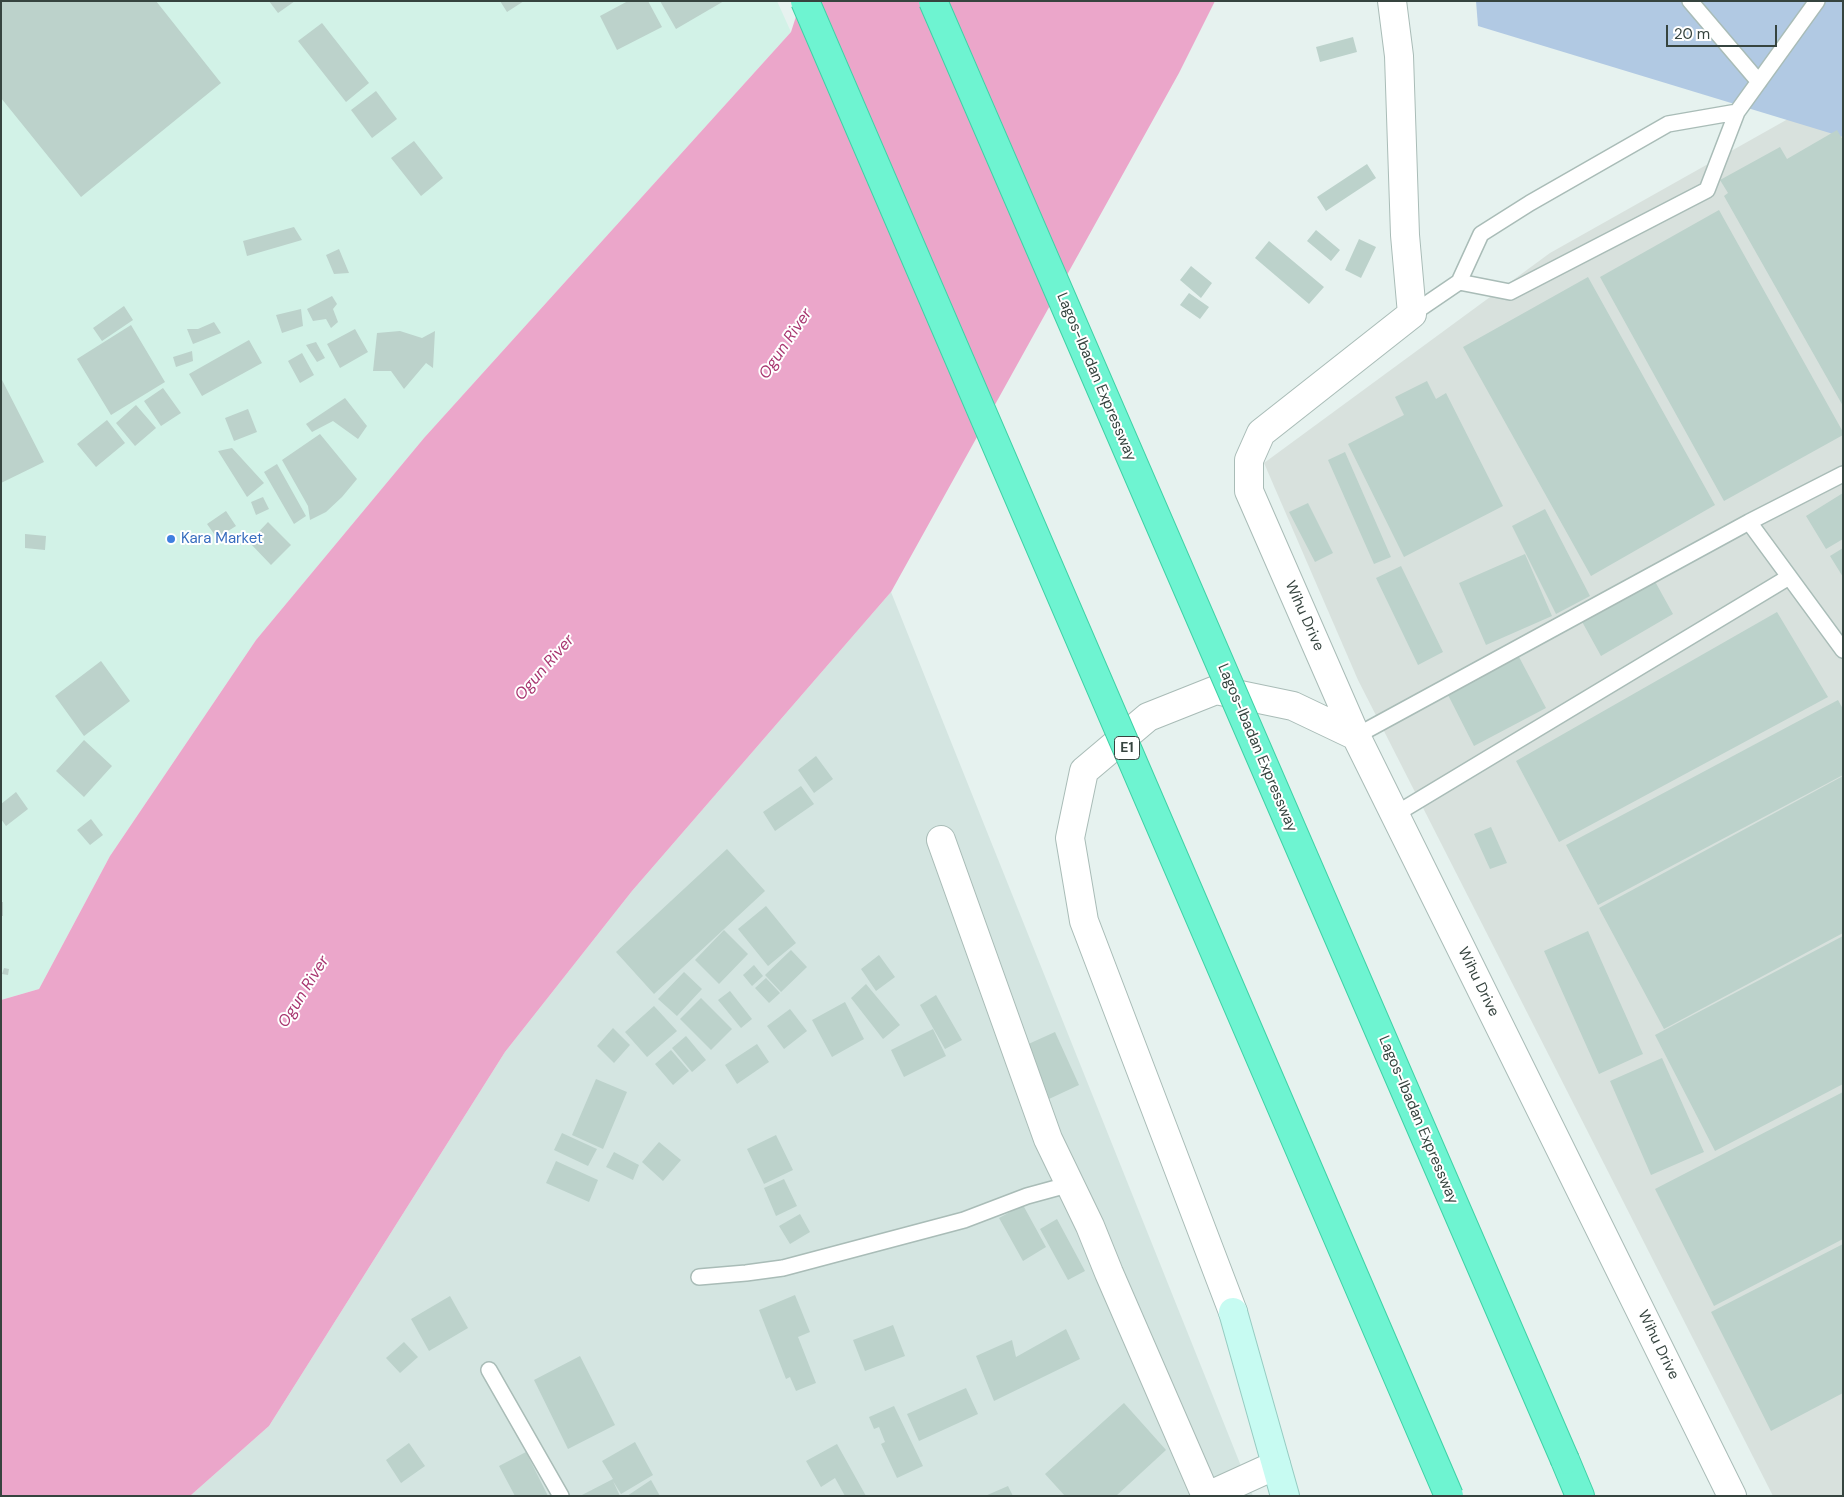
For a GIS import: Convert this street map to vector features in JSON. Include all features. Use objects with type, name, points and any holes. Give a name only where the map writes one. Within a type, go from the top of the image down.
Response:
[{"type":"highway","name":"E1","points":[[805,1],[1449,1496]]},
{"type":"highway","name":"Lagos-Ibadan Expressway","points":[[933,1],[1580,1496]]},
{"type":"main road","points":[[1233,1312],[1285,1496]]},
{"type":"street","points":[[1392,1],[1400,56],[1405,235],[1412,314]]},
{"type":"street","name":"Wihu Drive","points":[[1412,314],[1261,433],[1249,460],[1249,491],[1356,736],[1732,1496]]},
{"type":"street","points":[[1233,1312],[1084,920],[1070,838],[1084,771],[1148,717],[1216,690],[1293,706],[1356,736]]},
{"type":"street","points":[[941,840],[1048,1138],[1071,1184],[1207,1496],[1276,1465]]},
{"type":"lane","points":[[1690,1],[1759,82]]},
{"type":"lane","points":[[1459,282],[1510,292],[1707,190],[1737,112],[1817,1]]},
{"type":"lane","points":[[1412,314],[1459,282],[1481,234],[1530,203],[1668,124],[1737,112]]},
{"type":"lane","points":[[1356,736],[1749,522],[1843,474]]},
{"type":"lane","points":[[1749,522],[1843,650]]},
{"type":"lane","points":[[1394,815],[1789,577]]},
{"type":"lane","points":[[699,1277],[783,1268],[964,1220],[1027,1196],[1071,1184]]},
{"type":"lane","points":[[490,1370],[561,1496]]},
{"type":"shaded area","name":"Kara Market","points":[[1,1],[777,1],[791,32],[424,438],[256,640],[110,856],[39,989],[1,1000]]},
{"type":"shaded area","points":[[1476,1],[1843,1],[1843,137],[1478,26]]},
{"type":"shaded area","points":[[1843,88],[1843,1496],[1773,1496],[1358,680],[1264,463],[1550,253]]},
{"type":"shaded area","points":[[891,592],[1253,1496],[190,1496],[269,1426],[505,1052],[632,891]]},
{"type":"water","name":"Ogun River","points":[[801,1],[1215,1],[1179,73],[891,592],[632,891],[505,1052],[269,1426],[190,1496],[1,1496],[1,1000],[39,989],[110,856],[256,640],[424,438],[791,32]]},
{"type":"building","points":[[1,1],[156,1],[221,83],[81,197],[1,98]]},
{"type":"building","points":[[269,1],[295,1],[278,13]]},
{"type":"building","points":[[500,1],[524,1],[507,12]]},
{"type":"building","points":[[628,1],[648,1],[662,27],[617,50],[600,16]]},
{"type":"building","points":[[660,1],[724,1],[676,29]]},
{"type":"building","points":[[322,23],[369,83],[346,102],[298,41]]},
{"type":"building","points":[[1353,37],[1357,52],[1320,62],[1316,47]]},
{"type":"building","points":[[376,91],[397,119],[372,138],[351,110]]},
{"type":"building","points":[[1837,130],[1843,140],[1843,406],[1724,196],[1728,193],[1720,180],[1780,147],[1787,159]]},
{"type":"building","points":[[414,141],[443,178],[421,196],[391,158]]},
{"type":"building","points":[[1367,164],[1376,178],[1326,211],[1317,197]]},
{"type":"building","points":[[1719,210],[1843,432],[1843,435],[1724,501],[1600,277]]},
{"type":"building","points":[[294,227],[302,240],[247,256],[243,241]]},
{"type":"building","points":[[1316,230],[1340,250],[1331,261],[1307,241]]},
{"type":"building","points":[[1359,239],[1376,247],[1361,278],[1345,270]]},
{"type":"building","points":[[1269,241],[1324,287],[1309,304],[1255,258]]},
{"type":"building","points":[[339,249],[349,273],[334,274],[326,255]]},
{"type":"building","points":[[1191,266],[1212,283],[1201,298],[1180,280]]},
{"type":"building","points":[[1588,277],[1715,505],[1591,576],[1463,347]]},
{"type":"building","points":[[1189,293],[1209,307],[1200,319],[1180,305]]},
{"type":"building","points":[[332,296],[337,304],[333,309],[338,322],[331,328],[326,319],[313,321],[307,309]]},
{"type":"building","points":[[124,306],[133,320],[102,341],[93,328]]},
{"type":"building","points":[[301,309],[303,326],[282,333],[276,315]]},
{"type":"building","points":[[214,322],[221,333],[193,344],[187,329],[198,329]]},
{"type":"building","points":[[131,325],[165,382],[111,415],[77,359]]},
{"type":"building","points":[[355,329],[368,352],[340,368],[327,344]]},
{"type":"building","points":[[400,331],[422,338],[435,331],[433,368],[426,363],[404,389],[391,371],[373,371],[377,333]]},
{"type":"building","points":[[249,340],[262,363],[202,396],[189,374]]},
{"type":"building","points":[[316,342],[325,358],[317,362],[306,345]]},
{"type":"building","points":[[192,351],[193,361],[176,367],[173,357]]},
{"type":"building","points":[[302,353],[314,375],[300,383],[288,361]]},
{"type":"building","points":[[1,378],[44,462],[1,483]]},
{"type":"building","points":[[1427,381],[1436,399],[1446,393],[1503,506],[1404,557],[1348,444],[1404,415],[1395,397]]},
{"type":"building","points":[[163,388],[181,413],[161,426],[144,401]]},
{"type":"building","points":[[345,398],[367,426],[358,439],[333,421],[312,432],[306,424]]},
{"type":"building","points":[[136,405],[156,428],[135,446],[116,423]]},
{"type":"building","points":[[248,409],[257,432],[234,441],[225,418]]},
{"type":"building","points":[[107,420],[125,443],[96,467],[77,444]]},
{"type":"building","points":[[320,434],[357,479],[326,512],[310,520],[308,506],[282,460]]},
{"type":"building","points":[[232,448],[264,483],[247,497],[218,451]]},
{"type":"building","points":[[1345,452],[1391,557],[1374,564],[1328,460]]},
{"type":"building","points":[[277,464],[306,516],[294,524],[264,472]]},
{"type":"building","points":[[1843,493],[1843,539],[1826,549],[1806,516]]},
{"type":"building","points":[[263,497],[269,509],[256,515],[251,502]]},
{"type":"building","points":[[1308,503],[1333,553],[1315,562],[1289,512]]},
{"type":"building","points":[[1545,509],[1590,596],[1556,614],[1512,526]]},
{"type":"building","points":[[226,511],[236,526],[217,538],[207,524]]},
{"type":"building","points":[[268,522],[291,545],[271,565],[249,542]]},
{"type":"building","points":[[25,534],[46,536],[45,550],[25,548]]},
{"type":"building","points":[[1843,548],[1843,577],[1830,556]]},
{"type":"building","points":[[1525,554],[1552,616],[1486,645],[1459,583]]},
{"type":"building","points":[[1401,566],[1443,652],[1418,665],[1376,578]]},
{"type":"building","points":[[1652,576],[1673,614],[1601,656],[1580,618]]},
{"type":"building","points":[[1777,612],[1828,697],[1559,842],[1516,761]]},
{"type":"building","points":[[1519,657],[1546,708],[1474,746],[1448,695]]},
{"type":"building","points":[[101,661],[130,701],[84,736],[55,696]]},
{"type":"building","points":[[1838,700],[1843,709],[1843,775],[1598,905],[1566,845]]},
{"type":"building","points":[[84,740],[112,766],[84,797],[56,771]]},
{"type":"building","points":[[816,756],[833,779],[814,793],[798,770]]},
{"type":"building","points":[[1843,776],[1843,933],[1664,1029],[1599,908]]},
{"type":"building","points":[[801,786],[814,804],[775,831],[763,812]]},
{"type":"building","points":[[16,792],[28,809],[6,826],[1,819],[1,804]]},
{"type":"building","points":[[91,819],[103,835],[90,845],[77,830]]},
{"type":"building","points":[[1491,827],[1507,863],[1490,869],[1474,834]]},
{"type":"building","points":[[727,849],[765,891],[654,994],[616,952]]},
{"type":"building","points":[[1,902],[3,902],[3,916],[1,916]]},
{"type":"building","points":[[766,906],[796,943],[768,966],[738,929]]},
{"type":"building","points":[[724,930],[748,954],[719,984],[695,960]]},
{"type":"building","points":[[1588,931],[1643,1054],[1599,1074],[1544,951]]},
{"type":"building","points":[[1843,936],[1843,1084],[1715,1151],[1655,1035]]},
{"type":"building","points":[[791,950],[807,967],[781,992],[765,975]]},
{"type":"building","points":[[879,955],[895,977],[876,991],[861,969]]},
{"type":"building","points":[[754,965],[763,976],[752,986],[743,975]]},
{"type":"building","points":[[4,968],[9,969],[8,975],[2,974]]},
{"type":"building","points":[[684,972],[702,989],[677,1016],[658,999]]},
{"type":"building","points":[[766,978],[780,993],[769,1003],[755,988]]},
{"type":"building","points":[[866,984],[900,1025],[883,1039],[851,998]]},
{"type":"building","points":[[730,991],[752,1019],[741,1028],[718,1000]]},
{"type":"building","points":[[936,995],[962,1040],[945,1049],[920,1005]]},
{"type":"building","points":[[701,998],[732,1029],[711,1050],[680,1019]]},
{"type":"building","points":[[845,1002],[864,1039],[832,1057],[812,1020]]},
{"type":"building","points":[[654,1006],[677,1031],[647,1057],[625,1032]]},
{"type":"building","points":[[790,1009],[807,1031],[784,1049],[767,1026]]},
{"type":"building","points":[[613,1028],[630,1045],[614,1063],[597,1046]]},
{"type":"building","points":[[933,1029],[946,1056],[904,1077],[891,1050]]},
{"type":"building","points":[[1055,1032],[1079,1085],[1049,1099],[1024,1046]]},
{"type":"building","points":[[686,1036],[706,1060],[692,1072],[672,1048]]},
{"type":"building","points":[[757,1044],[769,1062],[737,1084],[725,1065]]},
{"type":"building","points":[[671,1050],[689,1071],[673,1085],[655,1064]]},
{"type":"building","points":[[1662,1058],[1704,1152],[1651,1175],[1610,1081]]},
{"type":"building","points":[[596,1079],[627,1092],[603,1149],[572,1135]]},
{"type":"building","points":[[1843,1092],[1843,1239],[1714,1306],[1655,1189]]},
{"type":"building","points":[[562,1133],[597,1149],[588,1166],[554,1150]]},
{"type":"building","points":[[776,1135],[793,1170],[764,1184],[747,1149]]},
{"type":"building","points":[[659,1142],[681,1160],[663,1181],[642,1162]]},
{"type":"building","points":[[614,1152],[639,1165],[633,1180],[606,1167]]},
{"type":"building","points":[[556,1161],[598,1180],[589,1202],[546,1183]]},
{"type":"building","points":[[784,1179],[797,1206],[776,1216],[764,1188]]},
{"type":"building","points":[[1023,1205],[1046,1247],[1023,1261],[999,1218]]},
{"type":"building","points":[[800,1214],[810,1232],[790,1244],[779,1226]]},
{"type":"building","points":[[1057,1219],[1085,1271],[1068,1280],[1040,1229]]},
{"type":"building","points":[[1843,1244],[1843,1393],[1771,1431],[1711,1312]]},
{"type":"building","points":[[795,1295],[810,1332],[798,1337],[816,1383],[796,1391],[790,1377],[786,1379],[759,1310]]},
{"type":"building","points":[[450,1296],[468,1328],[429,1351],[411,1319]]},
{"type":"building","points":[[893,1325],[905,1356],[865,1371],[853,1340]]},
{"type":"building","points":[[1066,1329],[1080,1359],[994,1401],[976,1356],[1012,1340],[1016,1357]]},
{"type":"building","points":[[404,1342],[418,1357],[400,1373],[386,1358]]},
{"type":"building","points":[[580,1356],[615,1425],[568,1449],[534,1380]]},
{"type":"building","points":[[966,1388],[978,1414],[919,1441],[907,1414]]},
{"type":"building","points":[[1124,1403],[1166,1450],[1116,1496],[1065,1496],[1045,1474]]},
{"type":"building","points":[[894,1406],[923,1466],[897,1478],[881,1444],[885,1442],[879,1427],[874,1429],[869,1417]]},
{"type":"building","points":[[635,1442],[653,1475],[621,1494],[613,1481],[620,1496],[580,1496],[613,1479],[602,1461]]},
{"type":"building","points":[[409,1443],[425,1466],[401,1483],[386,1460]]},
{"type":"building","points":[[837,1444],[866,1496],[845,1496],[835,1478],[821,1487],[806,1461]]},
{"type":"building","points":[[526,1452],[548,1496],[515,1496],[499,1466]]},
{"type":"building","points":[[651,1480],[660,1496],[627,1496]]},
{"type":"building","points":[[1008,1486],[1013,1496],[985,1496]]},
{"type":"place","name":"Kara Market","points":[[171,539]]}]
